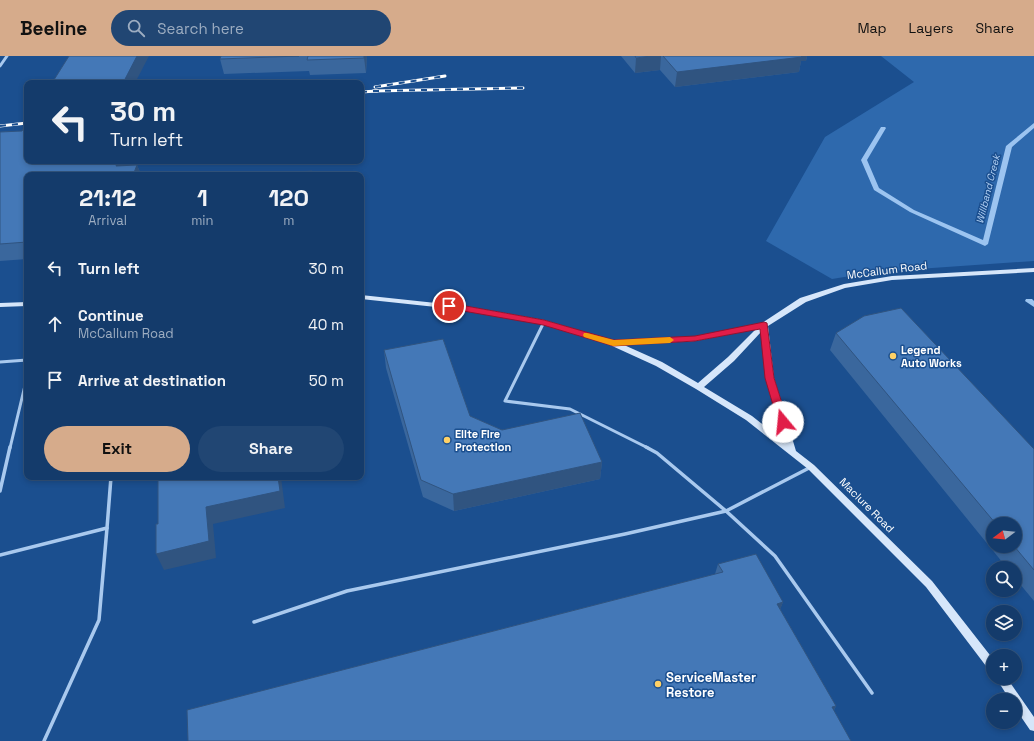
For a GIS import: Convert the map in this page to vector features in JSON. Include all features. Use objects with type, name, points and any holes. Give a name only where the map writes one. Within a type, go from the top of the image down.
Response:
[{"type":"street","points":[[0,66],[8,56]]},
{"type":"street","name":"McCallum Road","points":[[699,387],[731,359],[764,325],[803,300],[844,286],[892,278],[1034,270]]},
{"type":"street","points":[[364,297],[464,308],[544,322],[613,343],[658,364],[699,387]]},
{"type":"street","points":[[0,304],[24,304]]},
{"type":"street","points":[[613,343],[695,338],[764,325],[770,378],[792,451]]},
{"type":"street","name":"Maclure Road","points":[[699,387],[749,418],[811,467],[929,584],[986,658]]},
{"type":"street","points":[[1006,685],[1034,726]]},
{"type":"lane","points":[[544,322],[505,401],[570,408],[656,453],[726,511],[775,556],[872,694]]},
{"type":"lane","points":[[0,362],[24,360]]},
{"type":"lane","points":[[0,491],[24,390]]},
{"type":"lane","points":[[254,622],[347,591],[625,534],[726,511],[811,467]]},
{"type":"lane","points":[[44,741],[98,620],[111,480]]},
{"type":"lane","points":[[0,555],[107,528]]},
{"type":"shaded area","points":[[881,56],[1034,56],[1034,261],[875,272],[832,279],[766,241],[825,137],[914,82]]},
{"type":"building","points":[[69,56],[137,56],[125,80],[54,80]]},
{"type":"building","points":[[221,56],[299,56],[220,59]]},
{"type":"building","points":[[308,56],[364,56],[364,58],[307,60]]},
{"type":"building","points":[[635,56],[651,56],[636,58]]},
{"type":"building","points":[[663,56],[801,56],[802,57],[677,72]]},
{"type":"building","points":[[24,127],[24,164],[137,165],[134,172],[24,172],[24,242],[0,244],[0,132],[22,131]]},
{"type":"building","points":[[901,308],[1034,449],[1034,570],[1020,553],[1022,553],[1022,517],[990,517],[836,333],[864,316]]},
{"type":"building","name":"Elite Fire Protection","points":[[443,339],[470,416],[502,430],[580,413],[602,462],[453,494],[421,480],[384,350]]},
{"type":"building","points":[[158,480],[278,480],[280,491],[206,507],[209,541],[156,554],[156,524],[158,524]]},
{"type":"building","points":[[756,554],[783,602],[777,604],[836,706],[832,707],[851,741],[188,741],[187,710],[723,572],[718,564]]},
{"type":"waterway","points":[[883,128],[864,160],[876,189],[912,211],[985,244],[1009,146],[1034,125]]},
{"type":"waterway","name":"Willband Creek","points":[[1029,301],[1034,305]]},
{"type":"railway","points":[[375,87],[445,76]]},
{"type":"railway","points":[[373,91],[523,88]]},
{"type":"railway","points":[[364,92],[377,91]]},
{"type":"railway","points":[[0,126],[24,123]]},
{"type":"slow traffic","points":[[587,335],[613,343],[670,340]]},
{"type":"place","name":"Legend Auto Works","points":[[893,356]]},
{"type":"place","name":"Elite Fire Protection","points":[[447,440]]},
{"type":"place","name":"ServiceMaster Restore","points":[[658,684]]},
{"type":"route","points":[[449,306],[544,322],[613,343],[695,338],[764,325],[770,378],[783,422]]}]
